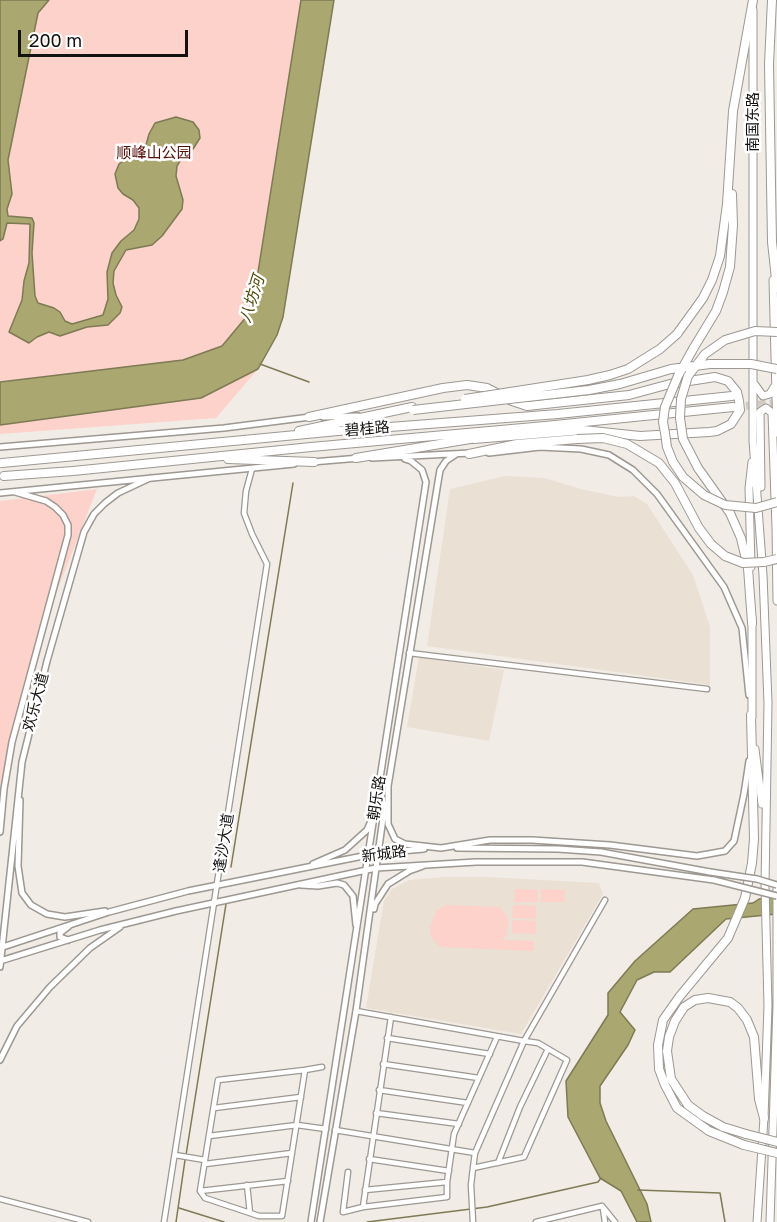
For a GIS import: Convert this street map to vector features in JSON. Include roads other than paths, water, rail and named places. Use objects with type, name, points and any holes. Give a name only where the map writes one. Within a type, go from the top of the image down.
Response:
[{"type":"highway","points":[[265,438],[499,392],[610,375],[628,369],[660,349],[677,334],[703,298],[720,256],[727,204],[730,142],[736,90],[753,0]]},
{"type":"highway","name":"南国东路","points":[[772,0],[769,64],[772,242],[777,288]]},
{"type":"highway","points":[[730,142],[733,225],[730,267],[716,311],[678,376],[665,408],[664,434],[673,462],[683,477],[704,495],[724,505],[756,508],[777,502]]},
{"type":"highway","points":[[752,623],[748,567],[741,538],[730,513],[698,468],[683,439],[680,418],[681,399],[688,376],[705,354],[725,340],[755,331],[777,332]]},
{"type":"highway","points":[[412,408],[589,390],[620,384],[670,369],[710,364],[751,364],[777,369]]},
{"type":"highway","points":[[309,417],[443,388],[467,385],[487,388],[512,401],[527,405],[629,395],[670,384],[715,377],[733,385],[739,400],[740,410],[731,424],[726,428],[709,432],[640,436],[583,430],[474,439]]},
{"type":"highway","name":"碧桂路","points":[[2,464],[732,396]]},
{"type":"highway","points":[[4,476],[733,407]]},
{"type":"highway","points":[[356,458],[527,428]]},
{"type":"highway","points":[[469,454],[517,444],[577,439],[603,438],[627,444],[659,463],[675,483],[699,528],[711,544],[725,556],[743,563],[777,559]]},
{"type":"highway","points":[[196,458],[314,462]]},
{"type":"highway","points":[[751,715],[754,839],[748,884],[741,912],[732,932],[663,1020],[658,1045],[659,1069],[664,1085],[677,1108],[709,1131],[744,1145],[777,1153]]},
{"type":"highway","points":[[764,1118],[759,1099],[754,1037],[747,1020],[730,1002],[708,998],[695,1000],[684,1007],[669,1037],[668,1065],[671,1078],[688,1105],[723,1127],[777,1142]]},
{"type":"main road","name":"南国东路","points":[[753,0],[753,441]]},
{"type":"main road","points":[[772,242],[777,433]]},
{"type":"main road","points":[[753,382],[760,394],[766,397],[776,382]]},
{"type":"main road","points":[[759,516],[762,475],[760,412],[766,408],[772,413],[777,601]]},
{"type":"main road","points":[[753,441],[768,703],[765,835],[768,1006],[757,1222]]},
{"type":"main road","points":[[753,441],[749,488],[752,623],[751,715],[765,835]]},
{"type":"main road","points":[[776,528],[777,488]]},
{"type":"main road","points":[[771,1222],[777,888]]},
{"type":"main road","points":[[771,1222],[777,1189]]},
{"type":"street","points":[[0,447],[224,428],[309,417],[369,416]]},
{"type":"street","points":[[0,493],[11,490],[356,458],[469,454],[540,447],[581,449],[609,455],[633,470],[657,494],[724,587],[742,628],[751,715],[748,769],[740,820],[734,841],[726,850],[697,856],[610,845],[532,840],[490,840],[441,848],[405,844],[395,838],[388,824],[388,785]]},
{"type":"street","name":"朝乐路","points":[[320,1220],[369,931],[378,853],[408,653],[434,503],[440,470],[446,461],[456,454]]},
{"type":"street","name":"朝乐路","points":[[311,1219],[426,482],[422,470],[411,461],[400,458]]},
{"type":"street","name":"逢沙大道","points":[[164,1222],[177,1156],[267,564],[244,513],[246,491],[252,469]]},
{"type":"street","name":"欢乐大道","points":[[0,963],[20,773],[29,728],[84,532],[94,514],[105,503],[118,493],[153,477]]},
{"type":"street","name":"欢乐大道","points":[[0,832],[12,742],[68,535],[68,525],[63,515],[46,501],[11,490]]},
{"type":"street","points":[[423,502],[427,492],[431,491],[434,493],[434,503]]},
{"type":"street","points":[[43,627],[56,631]]},
{"type":"street","points":[[408,653],[707,689]]},
{"type":"street","points":[[20,773],[18,866],[22,893],[31,905],[47,914],[65,917],[128,907]]},
{"type":"street","points":[[300,869],[345,850],[367,830],[375,814]]},
{"type":"street","name":"新城路","points":[[2,947],[128,907],[217,886],[378,853],[441,848],[558,849],[601,852],[757,879],[777,888]]},
{"type":"street","name":"新城路","points":[[0,963],[124,924],[214,903],[376,868],[430,863],[582,862],[714,880],[777,896]]},
{"type":"street","points":[[369,931],[375,904],[388,884],[409,871],[430,863]]},
{"type":"street","points":[[296,885],[318,886],[337,883],[348,888],[355,903],[357,933]]},
{"type":"street","points":[[0,888],[9,888]]},
{"type":"street","points":[[473,1220],[475,1153],[524,1041],[605,900]]},
{"type":"street","points":[[68,940],[60,937],[60,933],[70,924]]},
{"type":"street","points":[[0,1060],[17,1026],[50,987],[90,948],[124,924]]},
{"type":"street","points":[[356,1011],[538,1043],[567,1060],[524,1157],[473,1168]]},
{"type":"street","points":[[363,1207],[391,1017]]},
{"type":"street","points":[[348,1172],[343,1212],[363,1207],[447,1197],[448,1171],[454,1134],[497,1037]]},
{"type":"street","points":[[387,1038],[490,1054]]},
{"type":"street","points":[[498,1163],[520,1107],[548,1049]]},
{"type":"street","points":[[383,1064],[479,1078]]},
{"type":"street","points":[[305,1070],[282,1216],[250,1213],[205,1198],[200,1191],[218,1080],[322,1067]]},
{"type":"street","points":[[379,1090],[468,1103]]},
{"type":"street","points":[[214,1108],[301,1097]]},
{"type":"street","points":[[376,1113],[459,1124]]},
{"type":"street","points":[[209,1136],[297,1125],[326,1129]]},
{"type":"street","points":[[336,1130],[475,1153]]},
{"type":"street","points":[[177,1156],[205,1162],[292,1153]]},
{"type":"street","points":[[369,1159],[448,1171]]},
{"type":"street","points":[[200,1191],[288,1181]]},
{"type":"street","points":[[365,1190],[447,1182]]},
{"type":"street","points":[[247,1185],[250,1213]]},
{"type":"street","points":[[0,1198],[88,1222]]},
{"type":"street","points":[[536,1222],[602,1206]]},
{"type":"street","points":[[602,1206],[605,1222]]},
{"type":"street","points":[[602,1206],[615,1222]]},
{"type":"waterway","points":[[260,364],[309,382]]},
{"type":"waterway","points":[[231,867],[293,483]]},
{"type":"waterway","points":[[186,1155],[226,904]]},
{"type":"waterway","points":[[176,1222],[185,1160]]},
{"type":"waterway","points":[[367,1222],[487,1207],[598,1182],[601,1178]]},
{"type":"waterway","points":[[638,1190],[720,1193],[725,1222]]},
{"type":"waterway","points":[[179,1208],[224,1222]]},
{"type":"tunnel","points":[[734,407],[777,403]]},
{"type":"park label","name":"顺峰山公园","points":[[154,153]]},
{"type":"water label","name":"八坊河","points":[[252,299]]}]
